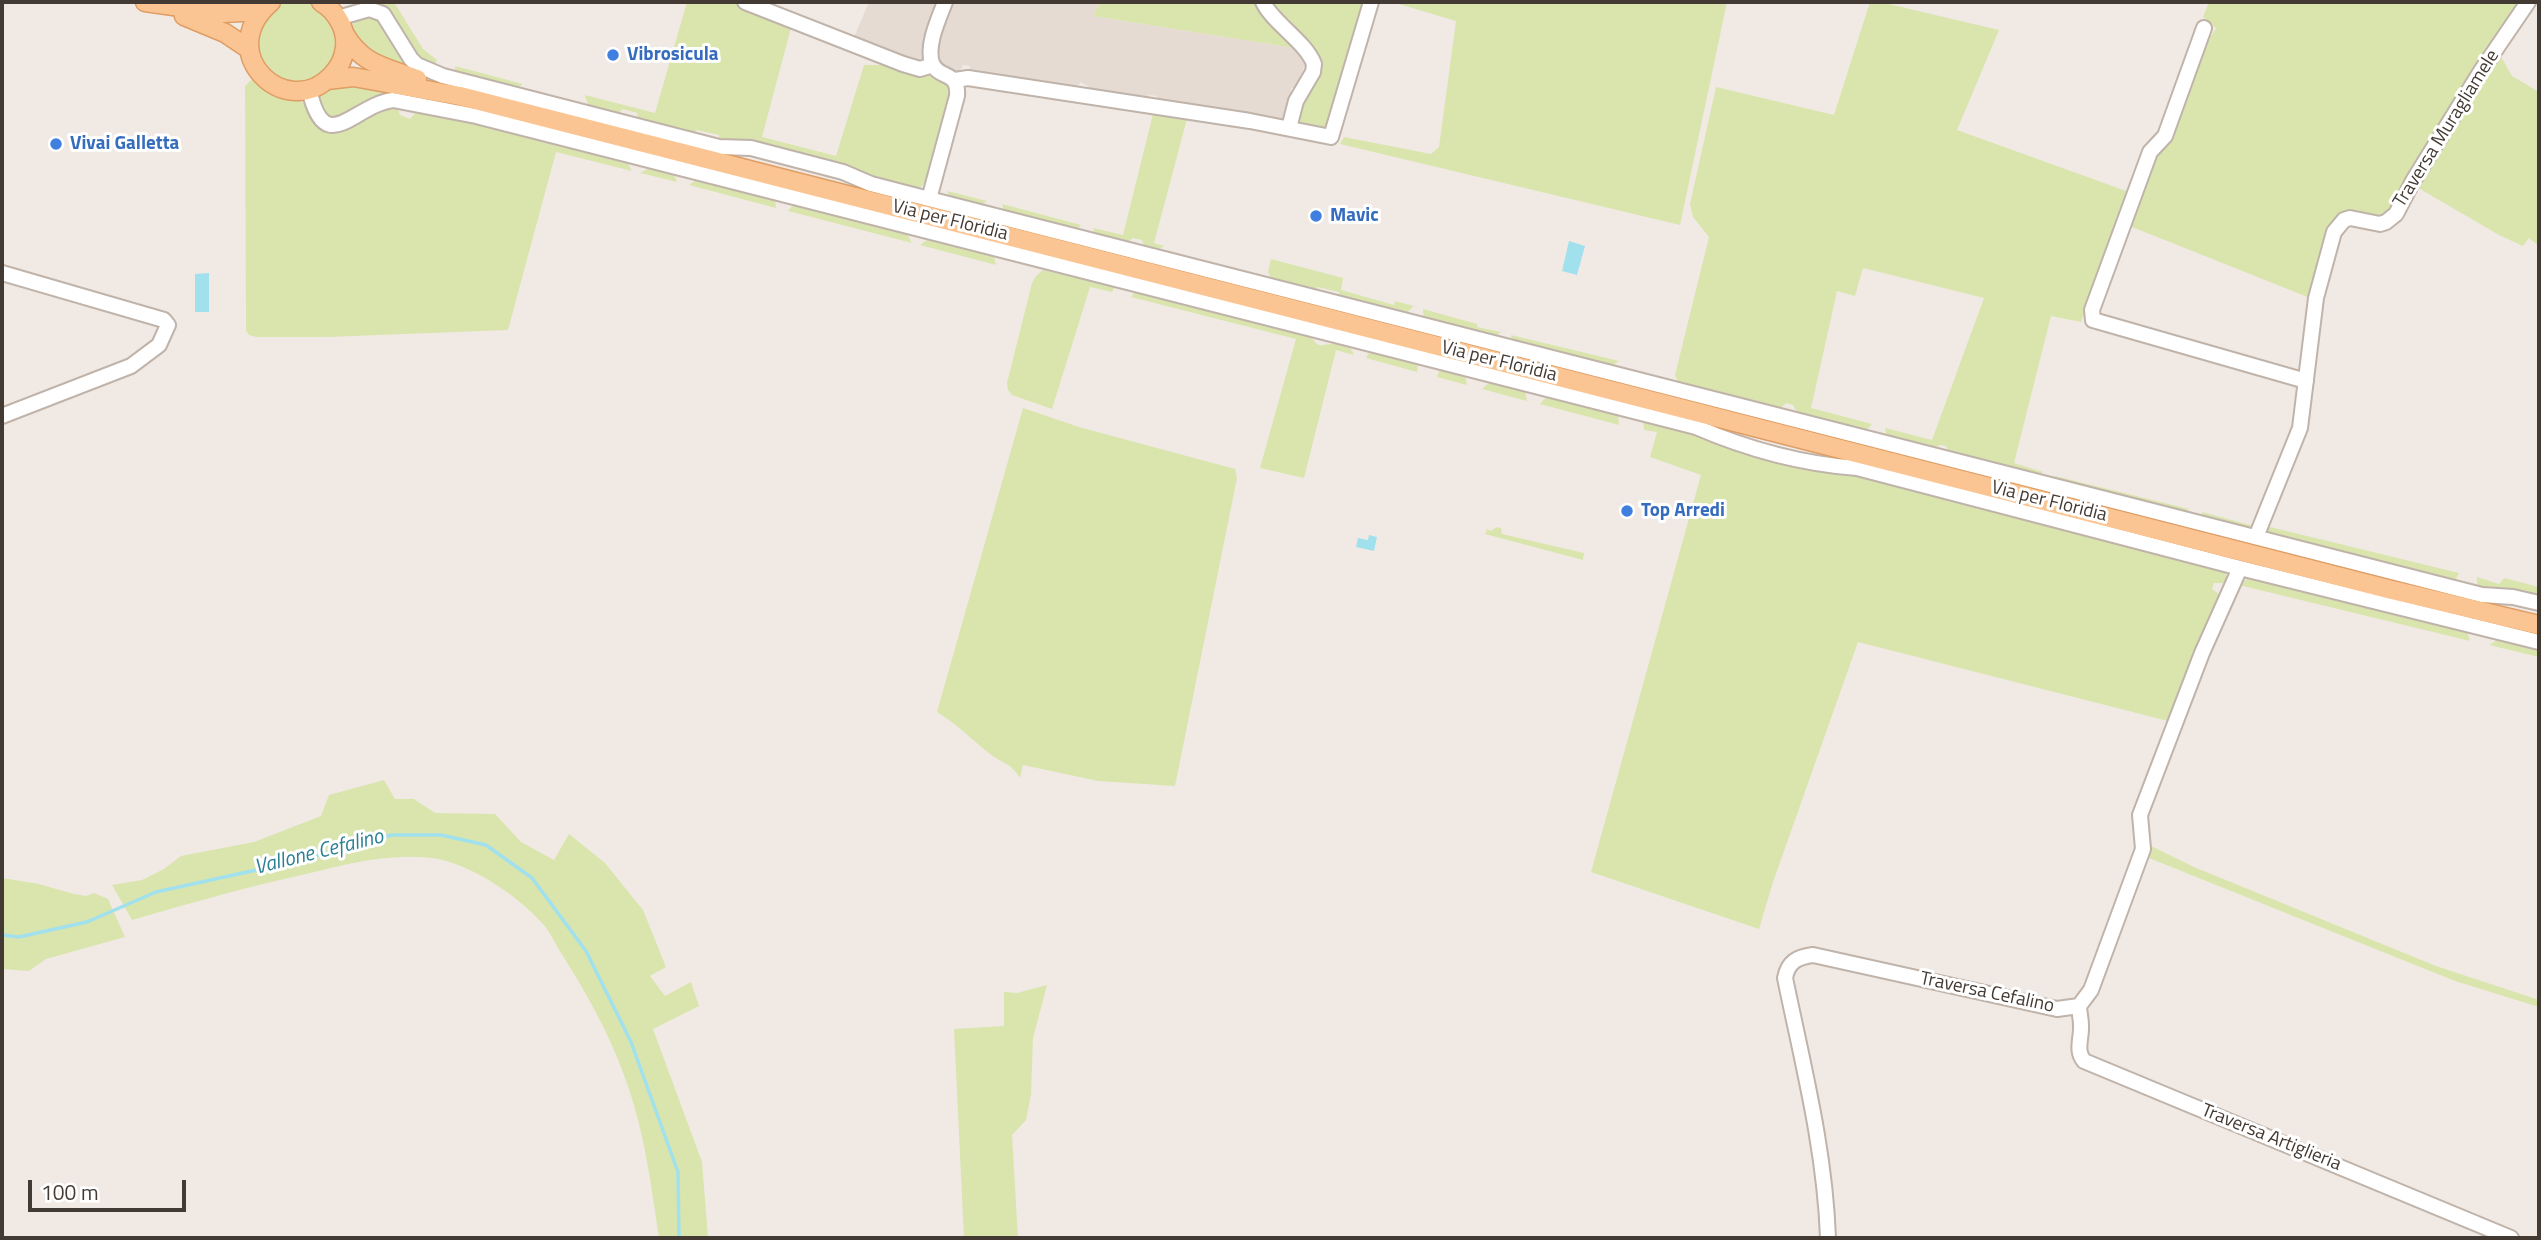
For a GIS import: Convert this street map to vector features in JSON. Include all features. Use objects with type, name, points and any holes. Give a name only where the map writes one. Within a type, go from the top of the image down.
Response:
[{"type":"main road","points":[[147,2],[223,13],[259,5]]},
{"type":"main road","points":[[147,2],[225,33],[249,49]]},
{"type":"main road","points":[[321,2],[329,7],[354,51],[370,61],[460,96]]},
{"type":"main road","points":[[259,5],[250,29],[249,49],[254,65],[277,87],[292,91],[309,89],[327,80],[336,71],[342,59],[341,26]]},
{"type":"main road","points":[[327,80],[353,77],[460,96]]},
{"type":"main road","name":"Via per Floridia","points":[[460,96],[2388,589],[2539,625]]},
{"type":"street","points":[[227,2],[259,5]]},
{"type":"street","points":[[745,2],[902,64],[920,69],[933,65]]},
{"type":"street","points":[[944,2],[931,47],[933,65],[938,71],[955,80],[968,78],[1289,128],[1331,137],[1371,2]]},
{"type":"street","points":[[1263,2],[1267,10],[1307,51],[1314,64],[1296,100],[1289,128]]},
{"type":"street","name":"Traversa Muragliamele","points":[[2256,537],[2296,441],[2303,411],[2316,298],[2334,232],[2344,220],[2350,218],[2380,224],[2396,214],[2413,181],[2474,82],[2528,2]]},
{"type":"street","points":[[341,26],[369,9],[383,14],[417,65],[443,76],[712,145],[751,148],[843,172],[871,184],[929,200],[2482,596],[2513,597],[2539,603]]},
{"type":"street","points":[[2204,28],[2165,136],[2150,152],[2092,310],[2093,320],[2306,381]]},
{"type":"street","points":[[929,200],[957,96],[958,87],[955,80]]},
{"type":"street","points":[[309,89],[317,117],[324,123],[342,124],[382,101],[393,100],[476,116],[1696,427],[1734,443],[1823,466],[1857,468],[2240,568],[2539,642]]},
{"type":"street","points":[[2,273],[164,320],[168,325],[159,345],[131,366],[2,416]]},
{"type":"street","name":"Traversa Cefalino","points":[[1828,1238],[1827,1192],[1821,1151],[1785,978],[1787,969],[1801,957],[1813,955],[2057,1009],[2078,1006],[2091,990],[2143,849],[2140,815],[2202,653],[2240,568]]},
{"type":"street","name":"Traversa Artiglieria","points":[[2078,1006],[2082,1027],[2080,1056],[2084,1061],[2511,1238]]},
{"type":"shaded area","points":[[869,2],[1100,2],[1093,16],[1294,48],[1310,60],[1307,68],[1304,67],[1296,88],[1291,88],[1291,96],[1282,121],[1156,103],[1157,96],[1149,95],[1141,101],[1089,93],[1088,86],[1081,82],[1071,92],[969,74],[970,66],[963,65],[959,73],[921,66],[852,42]]},
{"type":"green space","points":[[297,1],[313,4],[326,13],[335,26],[338,42],[335,58],[326,71],[313,80],[297,83],[281,80],[268,71],[259,58],[256,42],[259,26],[268,13],[281,4]]},
{"type":"green space","points":[[376,2],[394,2],[423,49],[437,60],[434,67],[420,62],[383,7]]},
{"type":"green space","points":[[687,2],[738,2],[792,24],[762,137],[836,156],[864,65],[891,65],[944,79],[953,88],[932,175],[916,192],[719,141],[719,135],[697,130],[694,134],[638,120],[637,113],[623,109],[616,115],[589,108],[585,95],[655,113]]},
{"type":"green space","points":[[1100,2],[1257,2],[1294,48],[1093,16]]},
{"type":"green space","points":[[1266,2],[1368,2],[1330,134],[1293,126],[1315,73]]},
{"type":"green space","points":[[1392,2],[1727,2],[1680,225],[1340,144],[1344,137],[1431,154],[1439,147],[1456,21]]},
{"type":"green space","points":[[1870,2],[1880,2],[1999,30],[1957,130],[2129,192],[2081,322],[2051,316],[2014,463],[2043,472],[2035,477],[1950,455],[1946,446],[1940,445],[1931,450],[1887,439],[1885,428],[1932,440],[1984,298],[1863,268],[1855,296],[1837,291],[1811,408],[1872,424],[1864,433],[1799,416],[1793,405],[1786,403],[1778,411],[1680,386],[1675,375],[1709,237],[1693,217],[1690,204],[1716,87],[1834,115]]},
{"type":"green space","points":[[2209,2],[2525,2],[2388,218],[2343,217],[2310,298],[2127,225],[2204,37],[2212,35],[2216,28],[2203,17]]},
{"type":"green space","points":[[363,15],[379,19],[414,71],[366,51],[351,32],[354,21]]},
{"type":"green space","points":[[2499,53],[2512,76],[2539,92],[2539,246],[2529,238],[2523,246],[2499,235],[2415,186]]},
{"type":"green space","points":[[455,66],[523,84],[516,89],[455,72]]},
{"type":"green space","points":[[255,76],[268,91],[299,100],[307,106],[318,127],[335,131],[380,107],[396,104],[400,115],[410,119],[417,111],[479,124],[628,164],[632,171],[556,152],[508,330],[256,337],[246,331],[245,86]]},
{"type":"green space","points":[[337,86],[357,86],[391,93],[375,97],[341,119],[333,119],[323,114],[318,97]]},
{"type":"green space","points":[[1154,110],[1188,115],[1154,243],[1164,246],[1156,251],[1146,249],[1142,240],[1133,238],[1126,244],[1096,236],[1093,228],[1123,235]]},
{"type":"green space","points":[[649,168],[674,174],[677,182],[640,173]]},
{"type":"green space","points":[[696,180],[775,200],[776,208],[689,185]]},
{"type":"green space","points":[[947,191],[987,201],[979,206],[950,199]]},
{"type":"green space","points":[[1002,204],[1081,225],[1076,230],[1005,213]]},
{"type":"green space","points":[[793,205],[907,234],[912,243],[788,211]]},
{"type":"green space","points":[[927,240],[994,257],[996,265],[920,245]]},
{"type":"green space","points":[[1271,259],[1343,278],[1341,290],[1394,305],[1395,301],[1414,306],[1403,316],[1340,300],[1339,292],[1317,287],[1314,293],[1273,282],[1268,272]]},
{"type":"green space","points":[[1043,270],[1115,287],[1112,292],[1090,287],[1052,409],[1012,395],[1007,383],[1032,283]]},
{"type":"green space","points":[[1135,292],[1309,335],[1320,345],[1338,344],[1351,349],[1354,355],[1336,350],[1304,478],[1260,468],[1296,339],[1131,297]]},
{"type":"green space","points":[[1423,309],[1501,332],[1493,339],[1424,321]]},
{"type":"green space","points":[[1511,335],[1619,361],[1609,368],[1512,344]]},
{"type":"green space","points":[[1370,351],[1418,364],[1417,372],[1366,358]]},
{"type":"green space","points":[[1440,369],[1465,375],[1467,385],[1437,377]]},
{"type":"green space","points":[[1491,381],[1525,390],[1527,401],[1482,389]]},
{"type":"green space","points":[[1548,395],[1618,414],[1619,425],[1540,404]]},
{"type":"green space","points":[[1023,408],[1079,427],[1235,469],[1237,478],[1175,786],[1098,781],[1023,765],[1020,778],[1010,766],[990,754],[937,712]]},
{"type":"green space","points":[[1643,419],[1698,433],[1730,448],[1826,472],[1858,475],[2225,571],[2229,583],[2214,583],[2212,589],[2223,597],[2168,721],[1858,642],[1759,929],[1591,872],[1701,475],[1650,457],[1657,432],[1644,430]]},
{"type":"green space","points":[[2055,476],[2189,509],[2183,514],[2057,482]]},
{"type":"green space","points":[[2202,512],[2254,526],[2248,531],[2203,519]]},
{"type":"green space","points":[[2266,526],[2459,573],[2454,583],[2270,537]]},
{"type":"green space","points":[[1496,527],[1501,528],[1502,534],[1584,553],[1583,560],[1485,534],[1487,529],[1491,531]]},
{"type":"green space","points":[[2251,576],[2467,631],[2470,641],[2239,585]]},
{"type":"green space","points":[[2477,577],[2499,584],[2504,578],[2539,587],[2539,598],[2477,589]]},
{"type":"green space","points":[[2499,639],[2539,649],[2539,657],[2489,645]]},
{"type":"green space","points":[[384,780],[395,799],[414,799],[435,813],[495,814],[521,842],[554,860],[569,834],[605,863],[643,910],[666,967],[650,976],[665,996],[691,982],[699,1006],[653,1029],[702,1162],[708,1238],[659,1238],[637,1117],[625,1078],[605,1031],[546,928],[520,902],[477,873],[431,858],[383,858],[262,884],[132,920],[112,885],[142,880],[164,869],[181,856],[254,842],[321,816],[329,795]]},
{"type":"green space","points":[[2149,845],[2194,867],[2436,966],[2539,1000],[2539,1007],[2455,981],[2149,858]]},
{"type":"green space","points":[[2,878],[86,896],[94,893],[108,899],[125,937],[46,959],[29,971],[2,969]]},
{"type":"green space","points":[[1047,985],[1033,1038],[1031,1094],[1026,1120],[1012,1135],[1018,1238],[964,1238],[954,1029],[1004,1026],[1004,992],[1017,993]]},
{"type":"water","points":[[1569,241],[1585,246],[1577,275],[1562,271]]},
{"type":"water","points":[[209,273],[209,312],[195,312],[195,274]]},
{"type":"water","points":[[1369,535],[1377,537],[1374,551],[1356,547],[1358,538],[1368,540]]},
{"type":"waterway","name":"Vallone Cefalino","points":[[2,935],[19,937],[87,922],[156,892],[293,862],[392,835],[441,835],[486,845],[532,878],[586,951],[631,1042],[678,1172],[679,1238]]},
{"type":"place","name":"Vibrosicula","points":[[613,55]]},
{"type":"place","name":"Vivai Galletta","points":[[56,144]]},
{"type":"place","name":"Mavic","points":[[1316,216]]},
{"type":"place","name":"Top Arredi","points":[[1627,511]]}]
